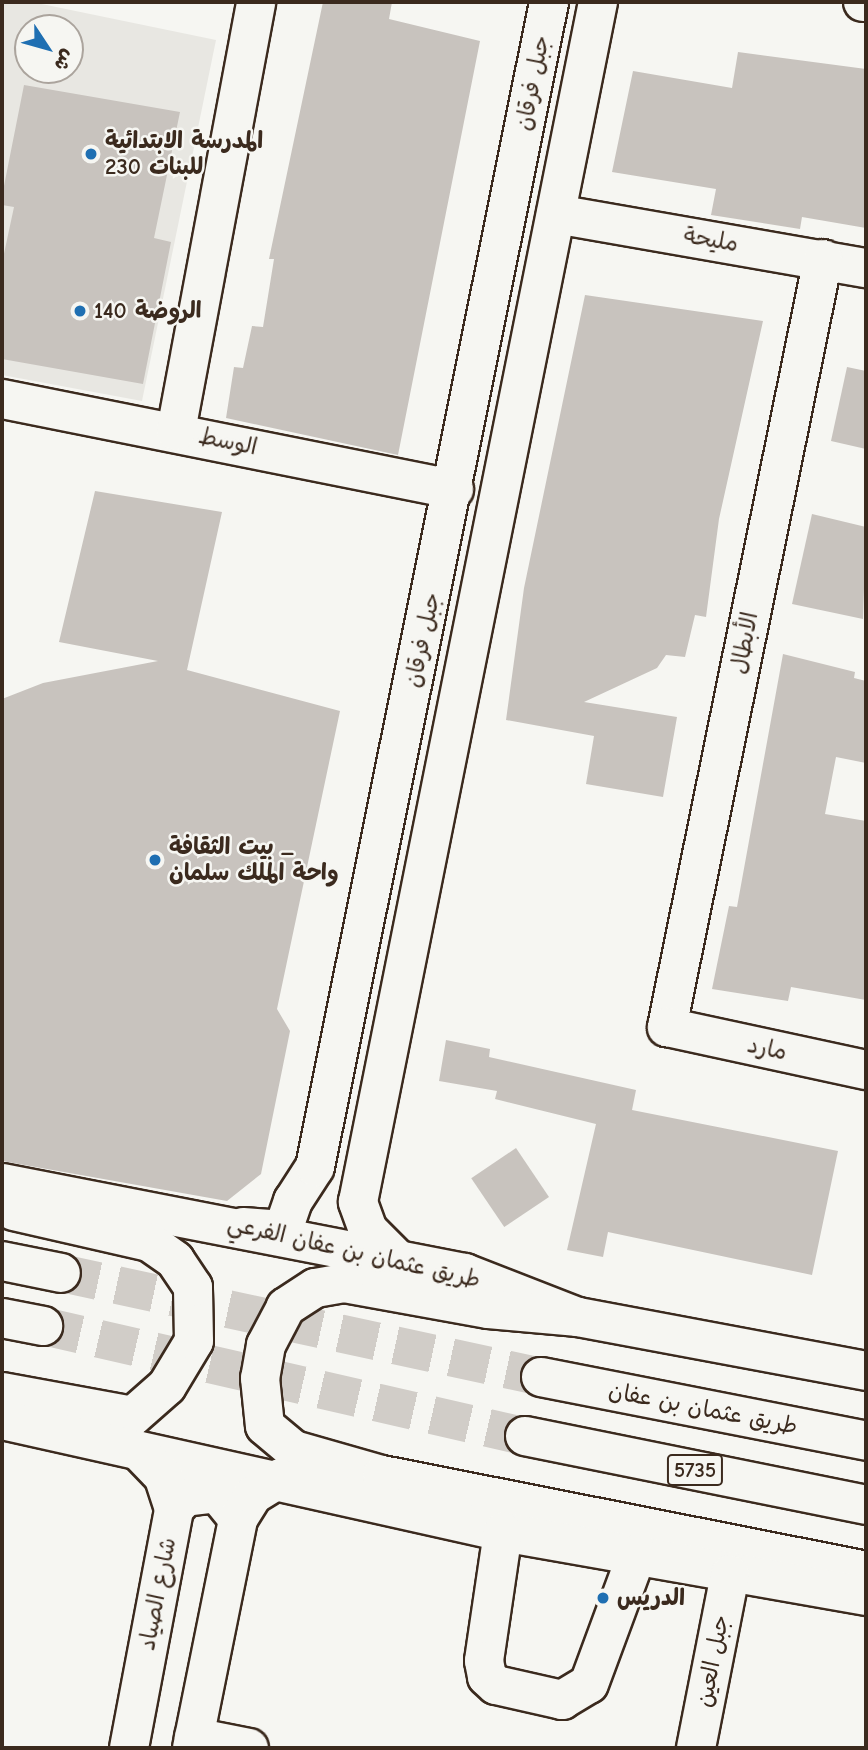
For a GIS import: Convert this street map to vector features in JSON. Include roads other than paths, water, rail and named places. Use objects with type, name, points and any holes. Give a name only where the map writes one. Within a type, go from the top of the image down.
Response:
[{"type":"street","points":[[176,431],[256,2]]},
{"type":"street","name":"جبل فرقان","points":[[243,1227],[283,1230],[293,1201],[315,1167],[454,489],[549,2]]},
{"type":"street","name":"جبل فرقان","points":[[397,1259],[368,1230],[358,1202],[598,2]]},
{"type":"street","name":"مليحة","points":[[556,214],[866,268]]},
{"type":"street","name":"الأبطال","points":[[667,1027],[823,259]]},
{"type":"street","name":"الوسط","points":[[2,399],[176,431],[454,489]]},
{"type":"street","name":"مارد","points":[[667,1027],[866,1070]]},
{"type":"street","points":[[315,1167],[319,1215],[342,1221],[365,1164]]},
{"type":"street","name":"طريق عثمان بن عفان الفرعي","points":[[2,1183],[243,1227],[465,1273],[578,1317],[866,1371]]},
{"type":"street","points":[[2,1209],[149,1242],[175,1260],[193,1287],[194,1341],[167,1386],[133,1416],[2,1392]]},
{"type":"street","points":[[2,1261],[61,1273]]},
{"type":"street","points":[[578,1317],[488,1309],[344,1283],[315,1288],[286,1307],[266,1345],[260,1378],[265,1426],[294,1450],[382,1475],[866,1571]]},
{"type":"street","points":[[2,1318],[43,1326]]},
{"type":"street","name":"طريق عثمان بن عفان","points":[[541,1377],[866,1441]]},
{"type":"street","points":[[2,1420],[139,1451],[280,1478],[503,1532],[866,1596]]},
{"type":"street","name":"5735","points":[[525,1436],[866,1505]]},
{"type":"street","name":"شارع الصياد","points":[[129,1748],[174,1509],[163,1476],[139,1451]]},
{"type":"street","points":[[249,1748],[193,1743],[238,1519],[253,1495],[280,1478]]},
{"type":"street","points":[[174,1509],[185,1497],[217,1493],[238,1519]]},
{"type":"street","points":[[503,1532],[484,1661],[487,1676],[496,1685],[562,1700],[589,1684],[637,1554]]},
{"type":"street","name":"جبل العين","points":[[696,1748],[730,1574]]},
{"type":"tunnel","points":[[61,1273],[541,1377]]},
{"type":"tunnel","points":[[43,1326],[525,1436]]},
{"type":"place","name":"المدرسة الابتدائية 230 للبنات","points":[[91,154]]},
{"type":"place","name":"الروضة 140","points":[[80,311]]},
{"type":"place","name":"بيت الثقافة _ واحة الملك سلمان","points":[[155,860]]},
{"type":"place","name":"الدريس","points":[[603,1598]]}]
